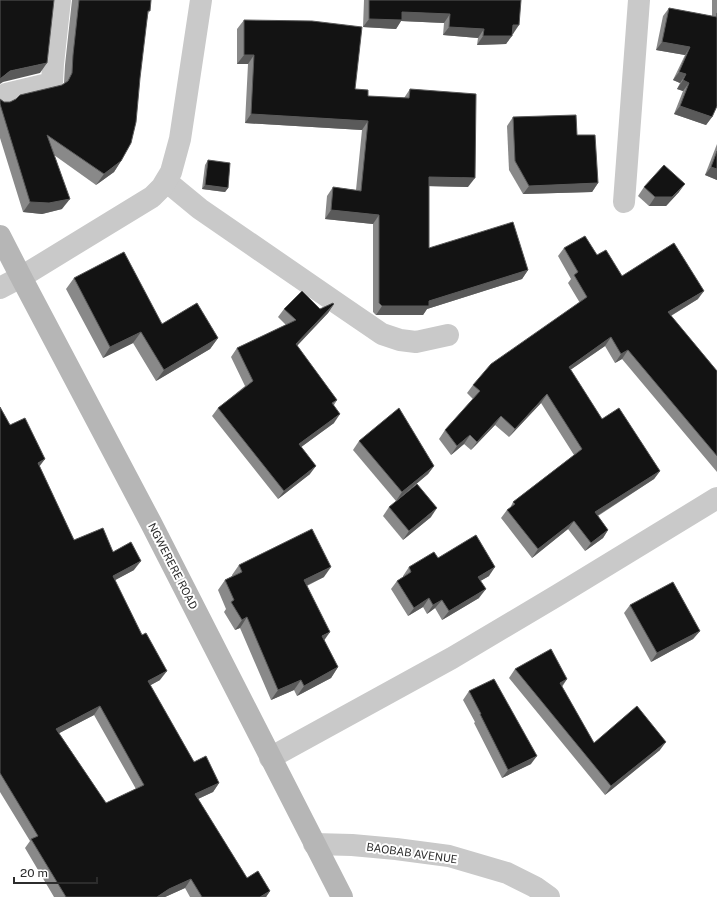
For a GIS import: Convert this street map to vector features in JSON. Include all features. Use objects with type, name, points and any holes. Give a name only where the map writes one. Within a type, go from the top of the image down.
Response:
[{"type":"street","points":[[0,100],[6,94],[52,83],[60,0]]},
{"type":"street","points":[[0,288],[21,277],[152,197],[162,187],[171,172],[180,139],[201,0]]},
{"type":"street","points":[[624,202],[639,0]]},
{"type":"street","points":[[166,181],[200,209],[382,334],[400,340],[416,342],[448,335]]},
{"type":"street","name":"NGWERERE ROAD","points":[[0,236],[151,523],[342,897]]},
{"type":"street","points":[[270,758],[452,658],[717,498]]},
{"type":"street","name":"BAOBAB AVENUE","points":[[314,844],[352,845],[449,856],[506,873],[535,887],[549,897]]},
{"type":"building","points":[[0,0],[54,0],[47,63],[10,71],[0,79]]},
{"type":"building","points":[[79,0],[151,0],[150,11],[148,11],[136,122],[131,143],[121,161],[104,174],[47,135],[70,199],[49,203],[30,202],[0,104],[0,99],[4,102],[10,102],[20,95],[62,85],[68,81],[72,73]]},
{"type":"building","points":[[369,0],[521,0],[519,25],[513,25],[512,36],[483,36],[484,29],[449,27],[450,14],[402,12],[402,20],[369,19]]},
{"type":"building","points":[[669,8],[717,17],[717,106],[712,117],[680,106],[689,83],[683,80],[686,74],[679,72],[690,47],[662,42]]},
{"type":"building","points":[[244,20],[312,21],[362,27],[355,89],[368,90],[368,96],[409,98],[410,89],[476,94],[475,178],[429,177],[429,248],[513,222],[528,270],[429,301],[429,306],[382,306],[379,303],[379,215],[331,210],[333,187],[361,191],[368,121],[251,114],[254,55],[244,55]]},
{"type":"building","points":[[576,115],[577,135],[595,135],[598,183],[529,186],[515,161],[513,117]]},
{"type":"building","points":[[717,151],[717,169],[711,167]]},
{"type":"building","points":[[208,160],[230,163],[228,188],[205,185]]},
{"type":"building","points":[[664,165],[685,184],[672,197],[655,197],[644,187]]},
{"type":"building","points":[[585,236],[597,255],[606,250],[622,276],[674,243],[704,291],[668,312],[717,371],[717,456],[628,350],[621,354],[611,337],[569,367],[602,419],[619,408],[660,471],[595,512],[608,530],[591,543],[574,521],[538,549],[507,510],[515,504],[513,502],[582,449],[547,394],[515,429],[501,416],[477,442],[470,435],[457,446],[445,430],[480,391],[473,385],[491,364],[587,297],[574,275],[578,272],[564,248]]},
{"type":"building","points":[[124,252],[162,324],[197,303],[218,338],[164,370],[141,332],[110,347],[74,278]]},
{"type":"building","points":[[302,291],[320,309],[333,303],[334,304],[296,344],[337,400],[332,403],[340,414],[299,444],[316,466],[284,491],[218,408],[253,381],[237,348],[296,320],[284,309]]},
{"type":"building","points":[[0,407],[10,425],[25,418],[45,459],[38,463],[74,540],[103,528],[113,552],[131,542],[141,561],[113,576],[142,635],[146,633],[167,671],[148,681],[194,762],[206,756],[219,783],[195,794],[247,878],[258,871],[270,891],[260,897],[202,897],[191,879],[169,889],[157,897],[66,897],[31,839],[38,836],[0,773]],"holes":[[[100,706],[144,785],[106,803],[56,729]]]},
{"type":"building","points":[[399,408],[434,466],[402,492],[359,441]]},
{"type":"building","points":[[417,484],[437,508],[409,531],[389,507]]},
{"type":"building","points":[[312,529],[331,567],[304,580],[330,632],[322,636],[338,667],[304,686],[301,680],[278,690],[247,617],[242,620],[231,602],[234,600],[225,580],[242,572],[239,565]]},
{"type":"building","points":[[476,535],[495,567],[478,577],[486,589],[449,611],[442,600],[433,605],[429,598],[414,608],[397,581],[411,572],[409,567],[434,552],[438,558]]},
{"type":"building","points":[[673,582],[700,631],[657,653],[630,605]]},
{"type":"building","points":[[551,649],[567,679],[560,683],[594,743],[637,706],[666,742],[611,786],[515,669]]},
{"type":"building","points":[[494,679],[537,756],[508,770],[469,691]]}]
